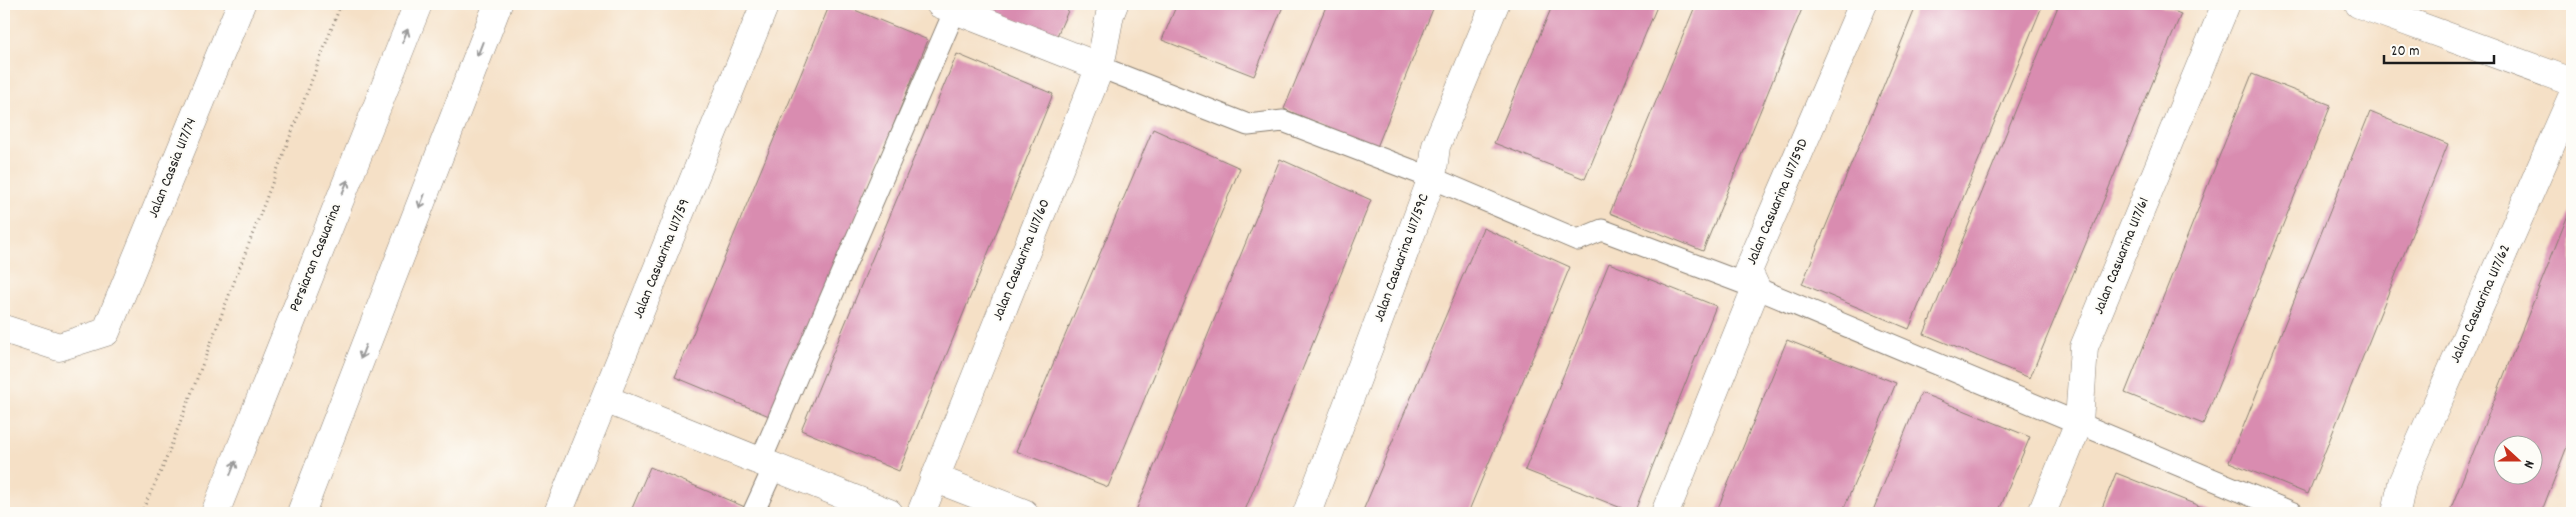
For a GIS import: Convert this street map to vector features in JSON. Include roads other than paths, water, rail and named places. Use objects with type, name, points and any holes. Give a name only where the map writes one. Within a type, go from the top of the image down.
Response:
[{"type":"street","name":"Jalan Cassia U17/74","points":[[4,329],[59,347],[106,332],[241,4]]},
{"type":"street","name":"Persiaran Casuarina","points":[[215,513],[418,4]]},
{"type":"street","points":[[301,513],[498,4]]},
{"type":"street","name":"Jalan Casuarina U17/59","points":[[558,513],[765,4]]},
{"type":"street","name":"Jalan Casuarina U17/60","points":[[921,513],[1100,67],[1110,14],[1114,4]]},
{"type":"street","name":"Jalan Casuarina U17/59C","points":[[1307,513],[1432,178],[1436,146],[1495,4]]},
{"type":"street","name":"Jalan Casuarina U17/59D","points":[[1665,513],[1756,288],[1748,271],[1863,4]]},
{"type":"street","name":"Jalan Casuarina U17/61","points":[[2042,513],[2080,422],[2084,347],[2226,4]]},
{"type":"street","points":[[2359,4],[2572,82]]},
{"type":"street","points":[[948,7],[1100,67]]},
{"type":"street","name":"Jalan Casuarina U17/62","points":[[2396,513],[2402,483],[2572,97]]},
{"type":"street","points":[[605,399],[889,513]]},
{"type":"street","points":[[934,478],[1024,513]]},
{"type":"lane","points":[[753,513],[767,464],[948,7]]},
{"type":"lane","points":[[1100,67],[1248,125],[1283,121],[1432,178],[1578,240],[1602,230],[1756,288],[2080,422],[2293,513]]}]
